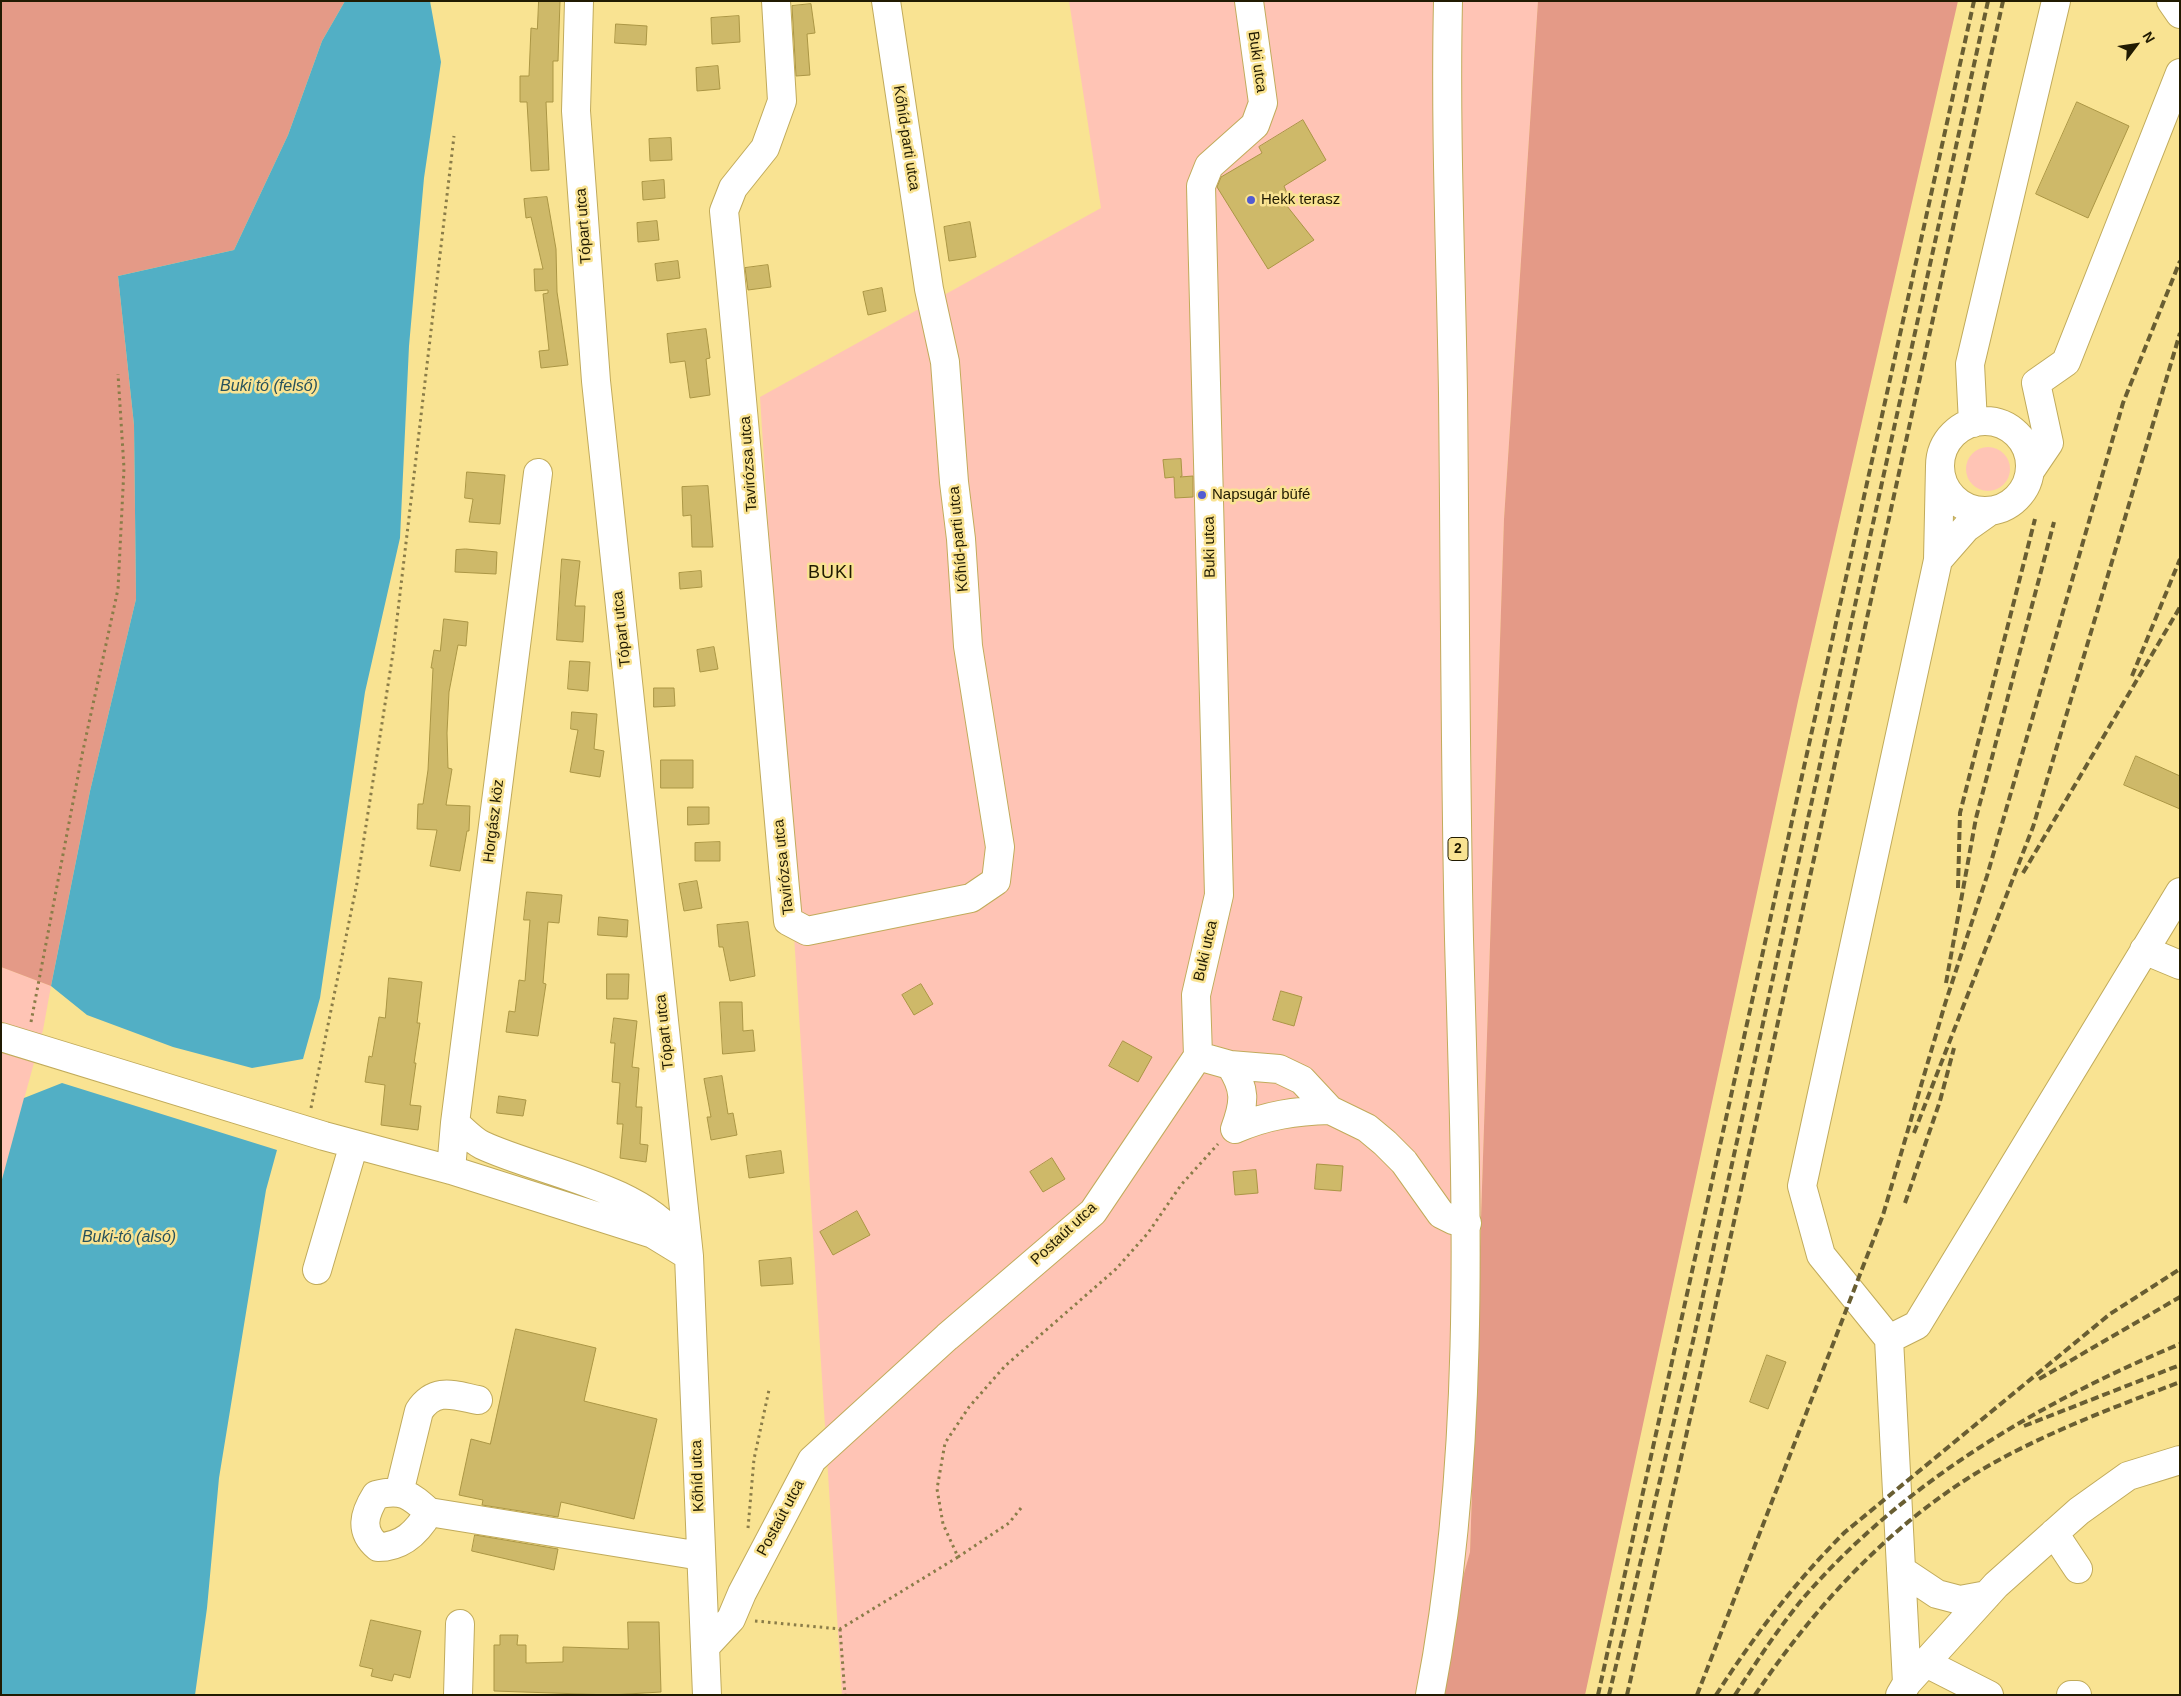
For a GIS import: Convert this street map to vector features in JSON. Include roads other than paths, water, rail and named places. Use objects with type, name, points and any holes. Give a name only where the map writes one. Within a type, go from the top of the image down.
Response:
[{"type":"street","name":"Tópart utca","points":[[579,1],[576,111],[596,382],[689,1256]]},
{"type":"street","name":"Tavirózsa utca","points":[[776,1],[782,101],[765,148],[733,188],[724,211],[746,420],[764,663],[788,921],[807,931]]},
{"type":"street","name":"Kőhíd-parti utca","points":[[807,931],[971,898],[996,881],[1000,847],[968,646],[961,539],[945,362],[930,289],[886,1]]},
{"type":"street","name":"Buki utca","points":[[1198,1056],[1196,995],[1219,894],[1201,186],[1209,166],[1255,125],[1263,104],[1249,1]]},
{"type":"street","name":"2","points":[[1430,1695],[1439,1647],[1457,1475],[1464,1359],[1467,1223],[1458,898],[1448,1]]},
{"type":"street","points":[[1973,422],[1970,364],[2056,1]]},
{"type":"street","points":[[2170,1],[2180,14]]},
{"type":"street","points":[[2030,471],[2049,443],[2036,383],[2066,362],[2180,72]]},
{"type":"street","points":[[1903,1689],[1901,1570],[1889,1340],[1821,1255],[1802,1186],[1938,560],[1940,466],[1942,451],[1949,439],[1960,429],[1973,422],[1995,422],[2014,431],[2024,442],[2029,456],[2030,471],[2026,486],[2018,498],[2005,507],[1990,511],[1975,510],[1956,499],[1943,481],[1940,466]]},
{"type":"street","name":"Horgász köz","points":[[451,1170],[455,1123],[538,473]]},
{"type":"street","points":[[1938,560],[1966,528],[1990,511]]},
{"type":"street","points":[[1889,1340],[1917,1325],[2180,892]]},
{"type":"street","points":[[2144,950],[2180,966]]},
{"type":"street","points":[[1,1037],[354,1144],[451,1170],[653,1234],[689,1256]]},
{"type":"street","points":[[1198,1056],[1230,1065],[1280,1068],[1302,1080],[1330,1110],[1367,1128],[1385,1143],[1404,1162],[1441,1214],[1467,1223]]},
{"type":"street","name":"Postaút utca","points":[[705,1647],[731,1619],[742,1593],[812,1460],[947,1337],[1093,1212],[1198,1056]]},
{"type":"street","points":[[1230,1065],[1239,1078],[1244,1094],[1236,1129],[1261,1117],[1296,1111],[1330,1110]]},
{"type":"street","points":[[455,1123],[480,1144],[589,1183],[644,1209],[670,1229],[689,1256]]},
{"type":"street","points":[[317,1270],[354,1144]]},
{"type":"street","name":"Kőhíd utca","points":[[689,1256],[707,1695]]},
{"type":"street","points":[[399,1493],[419,1411],[426,1400],[439,1394],[478,1400]]},
{"type":"street","points":[[1903,1689],[1987,1595],[2079,1511],[2128,1476],[2180,1460]]},
{"type":"street","points":[[429,1512],[422,1525],[405,1540],[393,1547],[378,1547],[368,1539],[365,1525],[367,1508],[376,1495],[390,1491],[410,1495],[429,1512],[701,1556]]},
{"type":"street","points":[[2054,1533],[2078,1568]]},
{"type":"street","points":[[1901,1570],[1937,1594],[1960,1600],[1987,1595]]},
{"type":"street","points":[[458,1695],[460,1624]]},
{"type":"street","points":[[1926,1662],[1989,1695]]},
{"type":"street","points":[[2071,1695],[2077,1695]]},
{"type":"water","name":"Buki tó (felső)","points":[[345,1],[430,1],[441,62],[424,178],[409,346],[400,538],[365,692],[320,998],[303,1059],[252,1068],[173,1047],[87,1015],[51,986],[90,791],[136,599],[134,425],[118,276],[234,250],[288,135],[322,41]]},
{"type":"water","name":"Buki-tó (alsó)","points":[[62,1083],[277,1150],[266,1190],[219,1478],[207,1608],[195,1695],[1,1695],[1,1183],[24,1098]]},
{"type":"railway","points":[[1598,1695],[1974,1]]},
{"type":"railway","points":[[1609,1695],[1693,1341],[1988,1]]},
{"type":"railway","points":[[1627,1695],[1707,1344],[2003,1]]},
{"type":"railway","points":[[1697,1695],[1883,1215],[1945,1004],[1987,876],[2123,403],[2180,261]]},
{"type":"railway","points":[[1914,1133],[2033,827],[2180,333]]},
{"type":"railway","points":[[1958,888],[1960,813],[2035,519]]},
{"type":"railway","points":[[1946,983],[1976,818],[2054,522]]},
{"type":"railway","points":[[2132,676],[2180,559]]},
{"type":"railway","points":[[2023,873],[2180,607]]},
{"type":"railway","points":[[1905,1203],[1940,1101],[1954,1048]]},
{"type":"railway","points":[[1716,1695],[1776,1610],[1809,1570],[1845,1532],[2110,1314],[2180,1269]]},
{"type":"railway","points":[[2039,1379],[2180,1297]]},
{"type":"railway","points":[[1735,1695],[1777,1632],[1805,1596],[1844,1555],[1886,1517],[1931,1481],[1978,1449],[2077,1391],[2180,1344]]},
{"type":"railway","points":[[2024,1426],[2180,1365]]},
{"type":"railway","points":[[1755,1695],[1808,1623],[1838,1589],[1901,1528],[1936,1500],[1973,1475],[2032,1443],[2095,1415],[2180,1382]]},
{"type":"place","name":"Hekk terasz","points":[[1251,200]]},
{"type":"place","name":"Napsugár büfé","points":[[1202,495]]},
{"type":"district","name":"BUKI","points":[[831,573]]}]
